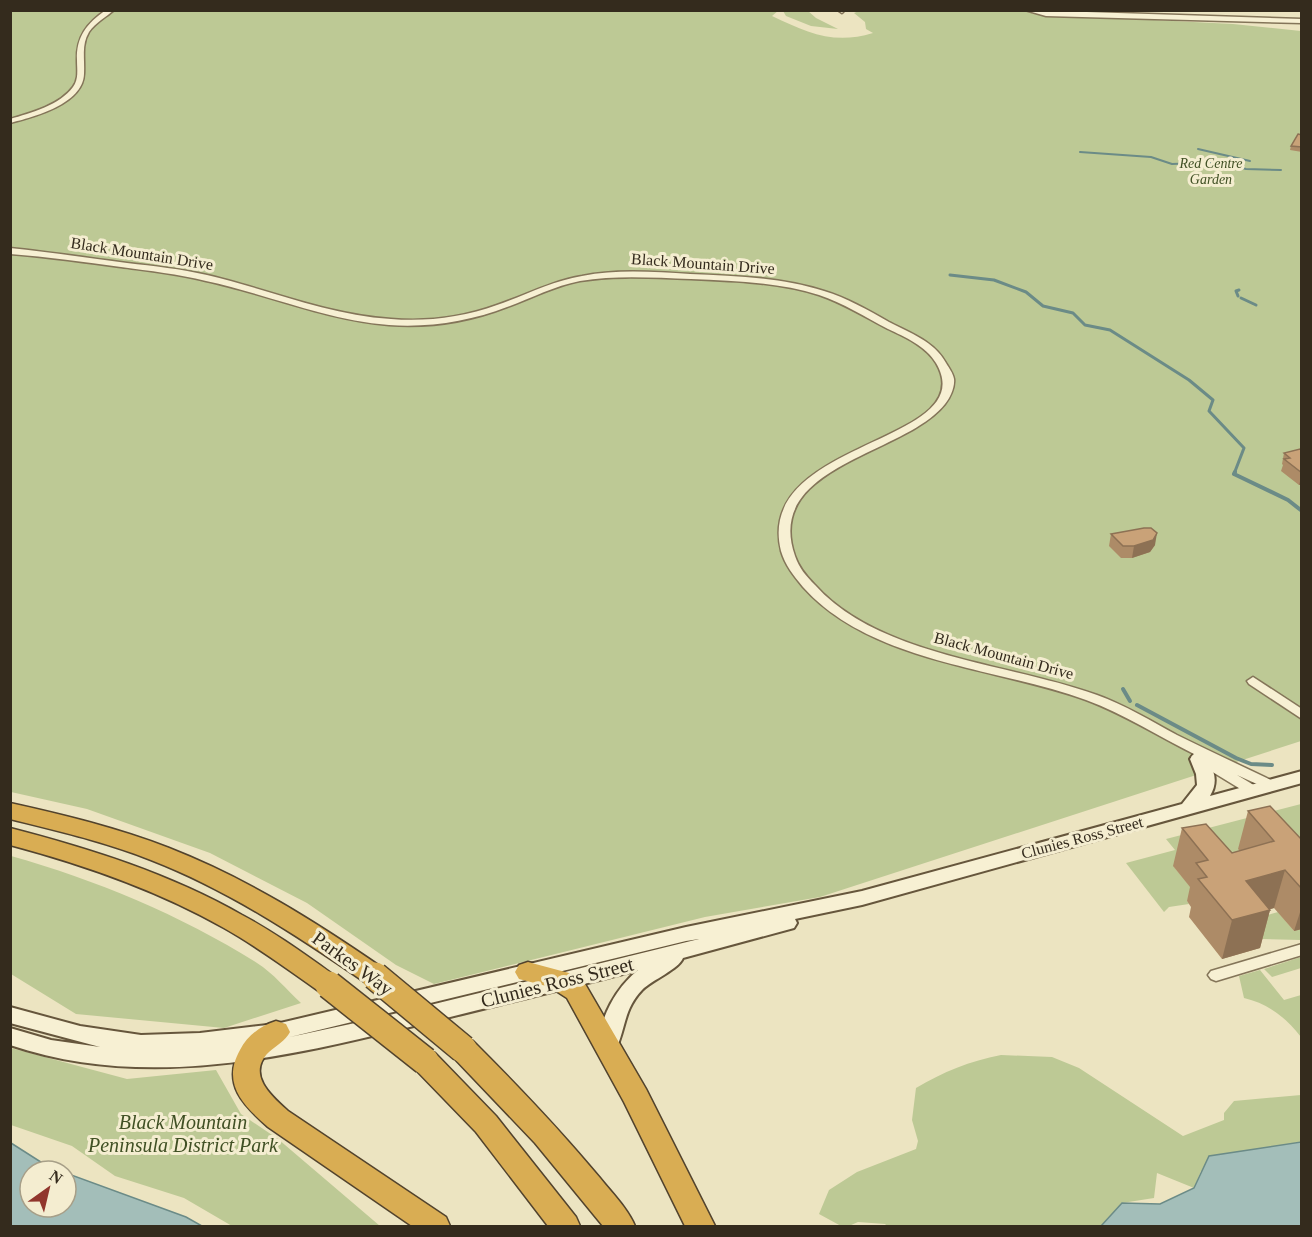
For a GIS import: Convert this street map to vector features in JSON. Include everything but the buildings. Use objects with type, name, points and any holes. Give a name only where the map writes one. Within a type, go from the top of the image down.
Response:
[{"type":"highway","name":"Parkes Way","points":[[10,811],[113,838],[161,855],[206,874],[304,927],[375,976],[463,1049],[518,1102],[556,1145],[620,1227]]},
{"type":"highway","name":"Parkes Way","points":[[10,836],[61,849],[128,872],[186,897],[233,921],[280,951],[425,1061],[486,1124],[565,1227]]},
{"type":"highway","points":[[528,972],[552,976],[564,981],[576,991],[675,1172],[700,1227]]},
{"type":"highway","points":[[276,1032],[264,1038],[250,1054],[247,1063],[248,1086],[259,1101],[278,1119],[435,1227]]},
{"type":"street","points":[[10,121],[40,112],[72,93],[81,79],[80,43],[84,35],[111,10]]},
{"type":"street","points":[[1028,10],[1046,14],[1302,21]]},
{"type":"street","name":"Black Mountain Drive","points":[[10,251],[185,274],[342,314],[387,321],[428,321],[475,315],[566,281],[600,275],[743,279],[820,292],[879,319],[922,344],[940,360],[946,369],[948,392],[944,402],[925,420],[843,459],[819,473],[803,489],[792,504],[786,520],[785,541],[789,559],[801,579],[822,602],[845,617],[894,641],[1086,695],[1127,713],[1252,790]]},
{"type":"street","points":[[1253,681],[1302,715]]},
{"type":"street","points":[[1188,808],[1199,799],[1206,788],[1207,772],[1193,752]]},
{"type":"street","name":"Black Mountain Drive","points":[[1193,752],[1270,785]]},
{"type":"street","name":"Clunies Ross Street","points":[[10,1036],[52,1048],[112,1059],[181,1061],[250,1054],[701,947],[817,915],[862,898],[1302,777]]},
{"type":"street","name":"Clunies Ross Street","points":[[10,1015],[61,1031],[125,1042],[213,1039],[276,1032],[812,906],[862,898]]},
{"type":"street","points":[[607,1045],[618,1008],[629,989],[642,975],[701,947]]},
{"type":"street","points":[[1216,975],[1302,949]]},
{"type":"green space","name":"Red Centre Garden","points":[[779,10],[772,16],[797,28],[821,35],[846,38],[873,33],[866,29],[865,22],[854,13],[859,11],[1024,10],[1034,14],[1233,24],[1301,31],[1301,741],[820,897],[705,917],[434,984],[396,965],[307,903],[210,853],[87,809],[11,792],[11,11]]},
{"type":"green space","points":[[783,11],[808,11],[816,18],[838,29],[811,26],[786,16]]},
{"type":"green space","points":[[1301,804],[1301,890],[1257,871],[1174,867],[1199,897],[1187,901],[1189,904],[1169,907],[1164,912],[1126,863],[1175,850],[1166,839]]},
{"type":"green space","points":[[11,856],[75,876],[137,900],[198,929],[263,967],[301,1003],[224,1028],[76,1014],[11,974]]},
{"type":"green space","points":[[1278,912],[1294,931],[1301,929],[1301,940],[1262,939],[1254,930],[1250,920]]},
{"type":"green space","points":[[1301,957],[1301,968],[1272,977],[1264,969]]},
{"type":"green space","points":[[1260,970],[1284,1000],[1301,995],[1301,1037],[1276,1012],[1244,998],[1239,976]]},
{"type":"green space","name":"Black Mountain Peninsula District Park","points":[[11,1048],[127,1079],[216,1070],[241,1114],[278,1139],[380,1226],[232,1226],[184,1198],[115,1176],[72,1146],[11,1125]]},
{"type":"green space","points":[[1001,1055],[1052,1057],[1079,1068],[1183,1136],[1224,1120],[1224,1113],[1234,1101],[1301,1095],[1301,1142],[1201,1171],[1194,1188],[1157,1173],[1154,1198],[1122,1203],[1101,1226],[887,1226],[858,1222],[849,1226],[841,1226],[819,1214],[829,1190],[857,1172],[916,1149],[918,1141],[912,1120],[916,1088],[957,1068]]},
{"type":"water","points":[[1301,1142],[1301,1226],[1101,1226],[1122,1203],[1160,1204],[1194,1188],[1209,1156]]},
{"type":"water","points":[[11,1143],[36,1159],[18,1159],[18,1219],[78,1219],[78,1177],[186,1217],[202,1226],[11,1226]]},
{"type":"waterway","points":[[1198,149],[1250,161]]},
{"type":"waterway","points":[[1080,152],[1151,157],[1172,164],[1221,162],[1246,169],[1281,170]]},
{"type":"waterway","points":[[950,275],[994,280],[1026,292],[1043,306],[1073,313],[1085,325],[1110,330],[1189,380],[1213,400],[1209,411],[1244,448],[1234,474]]},
{"type":"waterway","points":[[1238,296],[1236,291],[1239,290]]},
{"type":"waterway","points":[[1241,298],[1256,305]]},
{"type":"waterway","points":[[1234,474],[1288,500],[1302,511]]},
{"type":"waterway","points":[[1123,689],[1130,701]]},
{"type":"waterway","points":[[1137,705],[1236,758],[1251,764],[1272,765]]}]
